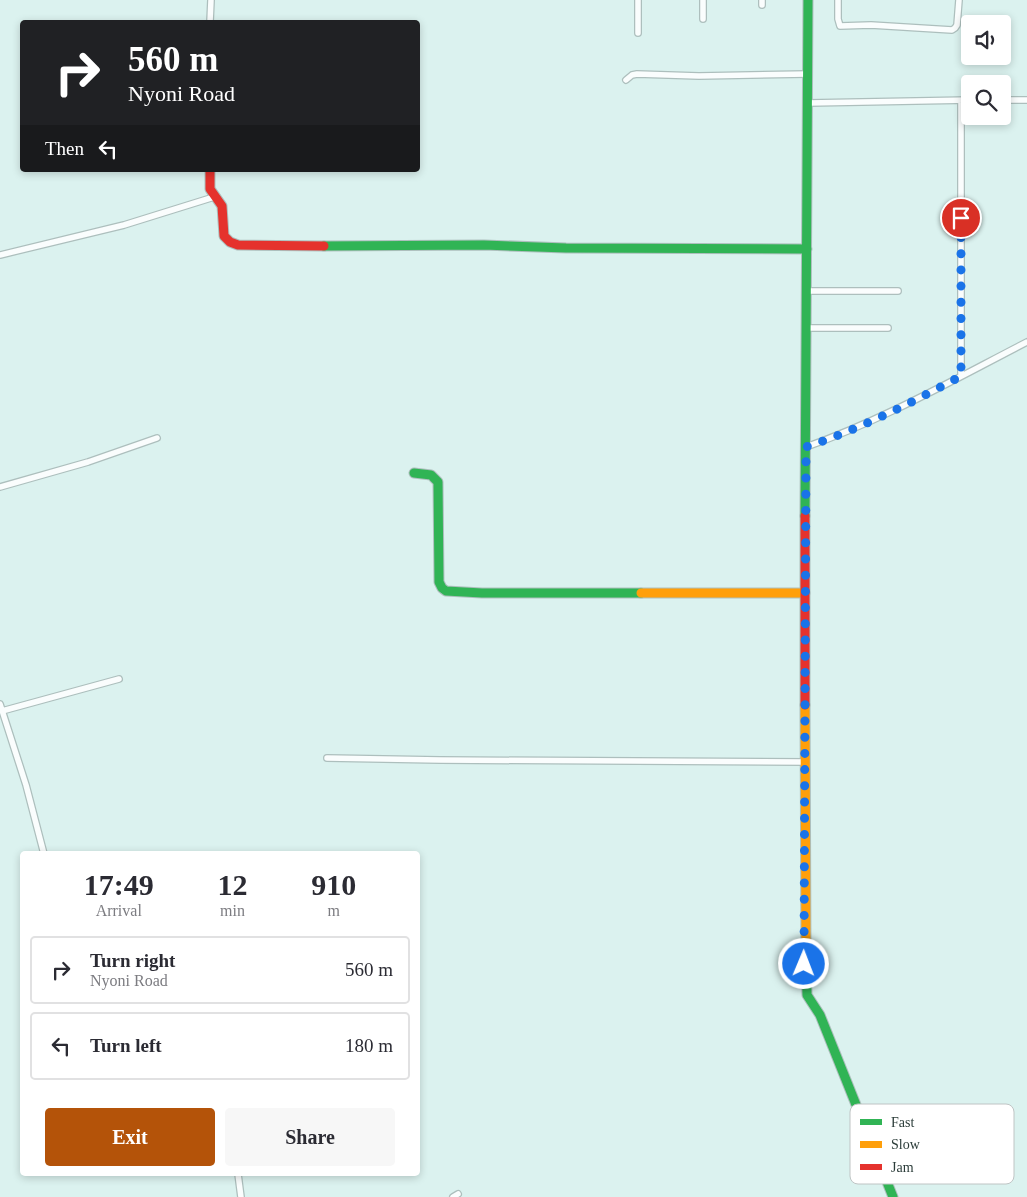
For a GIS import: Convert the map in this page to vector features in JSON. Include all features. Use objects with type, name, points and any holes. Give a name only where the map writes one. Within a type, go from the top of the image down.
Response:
[{"type":"street","points":[[210,0],[210,20]]},
{"type":"street","points":[[638,0],[638,32]]},
{"type":"street","points":[[703,0],[703,19]]},
{"type":"street","points":[[808,0],[805,593],[806,888],[804,964],[806,992],[820,1015],[856,1104]]},
{"type":"street","points":[[838,0],[840,26],[872,25],[952,30],[958,25],[959,0]]},
{"type":"street","points":[[626,80],[632,75],[637,74],[699,76],[808,74]]},
{"type":"street","points":[[1011,100],[1027,100]]},
{"type":"street","points":[[808,103],[961,101]]},
{"type":"street","points":[[961,125],[961,376]]},
{"type":"street","points":[[210,172],[210,189],[222,206],[224,236],[230,242],[238,245],[484,244],[566,248],[807,249]]},
{"type":"street","points":[[0,255],[124,225],[214,197]]},
{"type":"street","points":[[807,291],[898,291]]},
{"type":"street","points":[[807,328],[888,328]]},
{"type":"street","points":[[806,447],[829,439],[903,406],[1027,342]]},
{"type":"street","points":[[0,487],[88,462],[157,438]]},
{"type":"street","points":[[414,474],[434,476],[438,482],[439,582],[446,591],[453,593],[805,593]]},
{"type":"street","points":[[2,711],[119,678]]},
{"type":"street","points":[[0,704],[26,785],[43,851]]},
{"type":"street","points":[[327,758],[805,762]]},
{"type":"street","points":[[238,1176],[241,1197]]},
{"type":"street","points":[[888,1184],[893,1197]]},
{"type":"traffic: fast","points":[[805,516],[808,0]]},
{"type":"traffic: fast","points":[[324,246],[484,245],[566,248],[807,249]]},
{"type":"traffic: fast","points":[[414,473],[431,475],[438,482],[439,582],[446,591],[482,593],[641,593]]},
{"type":"traffic: fast","points":[[806,952],[807,995],[820,1015],[856,1104]]},
{"type":"traffic: fast","points":[[888,1184],[893,1197]]},
{"type":"traffic: slow","points":[[641,593],[805,593]]},
{"type":"traffic: slow","points":[[805,705],[806,952]]},
{"type":"traffic: jam","points":[[210,172],[210,189],[222,206],[224,236],[230,242],[238,245],[324,246]]},
{"type":"traffic: jam","points":[[805,516],[805,705]]},
{"type":"route","points":[[804,964],[806,888],[806,447],[829,439],[903,406],[961,376],[961,218]]}]
